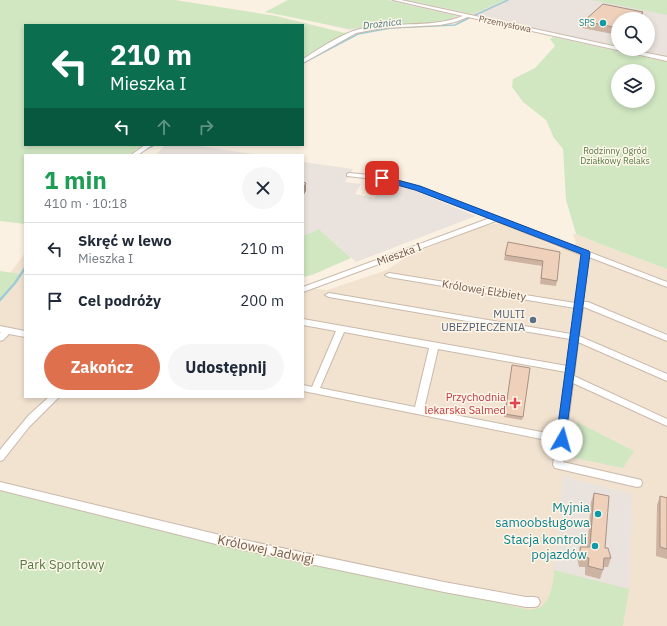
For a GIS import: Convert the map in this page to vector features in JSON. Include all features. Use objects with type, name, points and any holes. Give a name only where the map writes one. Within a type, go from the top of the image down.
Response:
[{"type":"street","points":[[395,0],[467,16]]},
{"type":"street","name":"Przemysłowa","points":[[304,60],[353,33],[382,27],[442,24],[467,16],[611,47]]},
{"type":"street","name":"Przemysłowa","points":[[653,56],[667,59]]},
{"type":"street","points":[[136,154],[148,146]]},
{"type":"street","points":[[349,175],[400,182],[667,285]]},
{"type":"street","name":"Mieszka I","points":[[304,290],[495,218]]},
{"type":"street","points":[[586,253],[558,465],[637,482]]},
{"type":"street","name":"Królowej Elżbiety","points":[[389,275],[578,306],[585,304],[667,338]]},
{"type":"street","points":[[329,295],[574,337],[667,378]]},
{"type":"street","points":[[304,322],[434,346],[569,374],[667,423]]},
{"type":"street","points":[[314,390],[341,329]]},
{"type":"street","points":[[0,338],[4,330],[24,334]]},
{"type":"street","points":[[419,410],[434,346]]},
{"type":"street","points":[[304,388],[419,410],[562,440]]},
{"type":"street","points":[[0,458],[18,433],[35,414],[54,398]]},
{"type":"street","name":"Królowej Jadwigi","points":[[0,486],[240,544],[444,587],[526,602],[534,602]]},
{"type":"shaded area","points":[[288,0],[667,0],[667,57],[655,54],[655,12],[611,12],[611,45],[463,14],[453,20],[434,23],[349,30],[299,18]]},
{"type":"shaded area","points":[[164,146],[199,146],[252,154],[157,154]]},
{"type":"shaded area","points":[[304,162],[353,169],[345,182],[361,184],[355,194],[374,198],[387,183],[401,185],[476,216],[356,262],[319,229],[304,236]]},
{"type":"shaded area","points":[[502,223],[560,249],[567,249],[573,246],[576,243],[573,234],[576,234],[667,269],[667,626],[0,626],[0,286],[24,254],[24,398],[304,398],[304,287],[327,290],[387,270],[409,255],[486,225]]},
{"type":"shaded area","points":[[563,475],[575,480],[629,493],[632,496],[629,589],[554,570]]},
{"type":"green space","points":[[0,0],[175,0],[276,16],[349,34],[304,58],[304,24],[24,24],[24,146],[143,146],[131,154],[24,154],[24,224],[0,221]]},
{"type":"green space","points":[[288,0],[386,0],[456,16],[447,20],[429,23],[350,29],[265,12]]},
{"type":"green space","points":[[408,0],[505,0],[472,14]]},
{"type":"green space","points":[[591,0],[667,0],[667,15]]},
{"type":"green space","name":"Rodzinny Ogród Działkowy Relaks","points":[[553,37],[611,50],[611,56],[640,56],[667,62],[667,269],[576,234],[566,200],[563,149],[554,138],[546,120],[523,102],[512,87],[513,79],[535,68],[555,46],[550,39]]},
{"type":"green space","points":[[319,229],[351,258],[312,275],[304,277],[304,236]]},
{"type":"green space","points":[[0,271],[21,274],[0,298]]},
{"type":"green space","points":[[577,422],[634,451],[623,468],[571,457]]},
{"type":"green space","name":"Park Sportowy","points":[[0,486],[529,610],[541,607],[549,597],[552,588],[554,570],[629,589],[623,626],[0,626]]},
{"type":"building","points":[[603,4],[643,12],[611,12],[611,27],[584,21]]},
{"type":"building","points":[[508,242],[560,252],[557,281],[541,278],[543,261],[505,255]]},
{"type":"building","name":"Przychodnia lekarska Salmed","points":[[512,365],[530,368],[523,417],[505,414]]},
{"type":"building","points":[[594,493],[609,496],[605,548],[608,548],[611,558],[604,558],[603,570],[588,566],[589,558],[582,557],[580,547],[590,547]]},
{"type":"building","points":[[660,496],[667,498],[667,549],[660,547]]},
{"type":"waterway","name":"Drożnica","points":[[473,16],[508,0]]},
{"type":"waterway","name":"Drożnica","points":[[304,62],[358,34],[391,28],[455,25],[469,18]]},
{"type":"waterway","name":"Drożnica","points":[[144,150],[152,146]]},
{"type":"waterway","name":"Drożnica","points":[[0,300],[15,283],[24,270]]},
{"type":"place","name":"SPS","points":[[603,23]]},
{"type":"place","name":"MULTI UBEZPIECZENIA","points":[[533,320]]},
{"type":"place","name":"Przychodnia lekarska Salmed","points":[[515,403]]},
{"type":"place","name":"Myjnia samoobsługowa","points":[[598,514]]},
{"type":"place","name":"Stacja kontroli pojazdów","points":[[595,546]]},
{"type":"route","points":[[382,178],[418,188],[586,253],[574,337],[562,440]]}]
